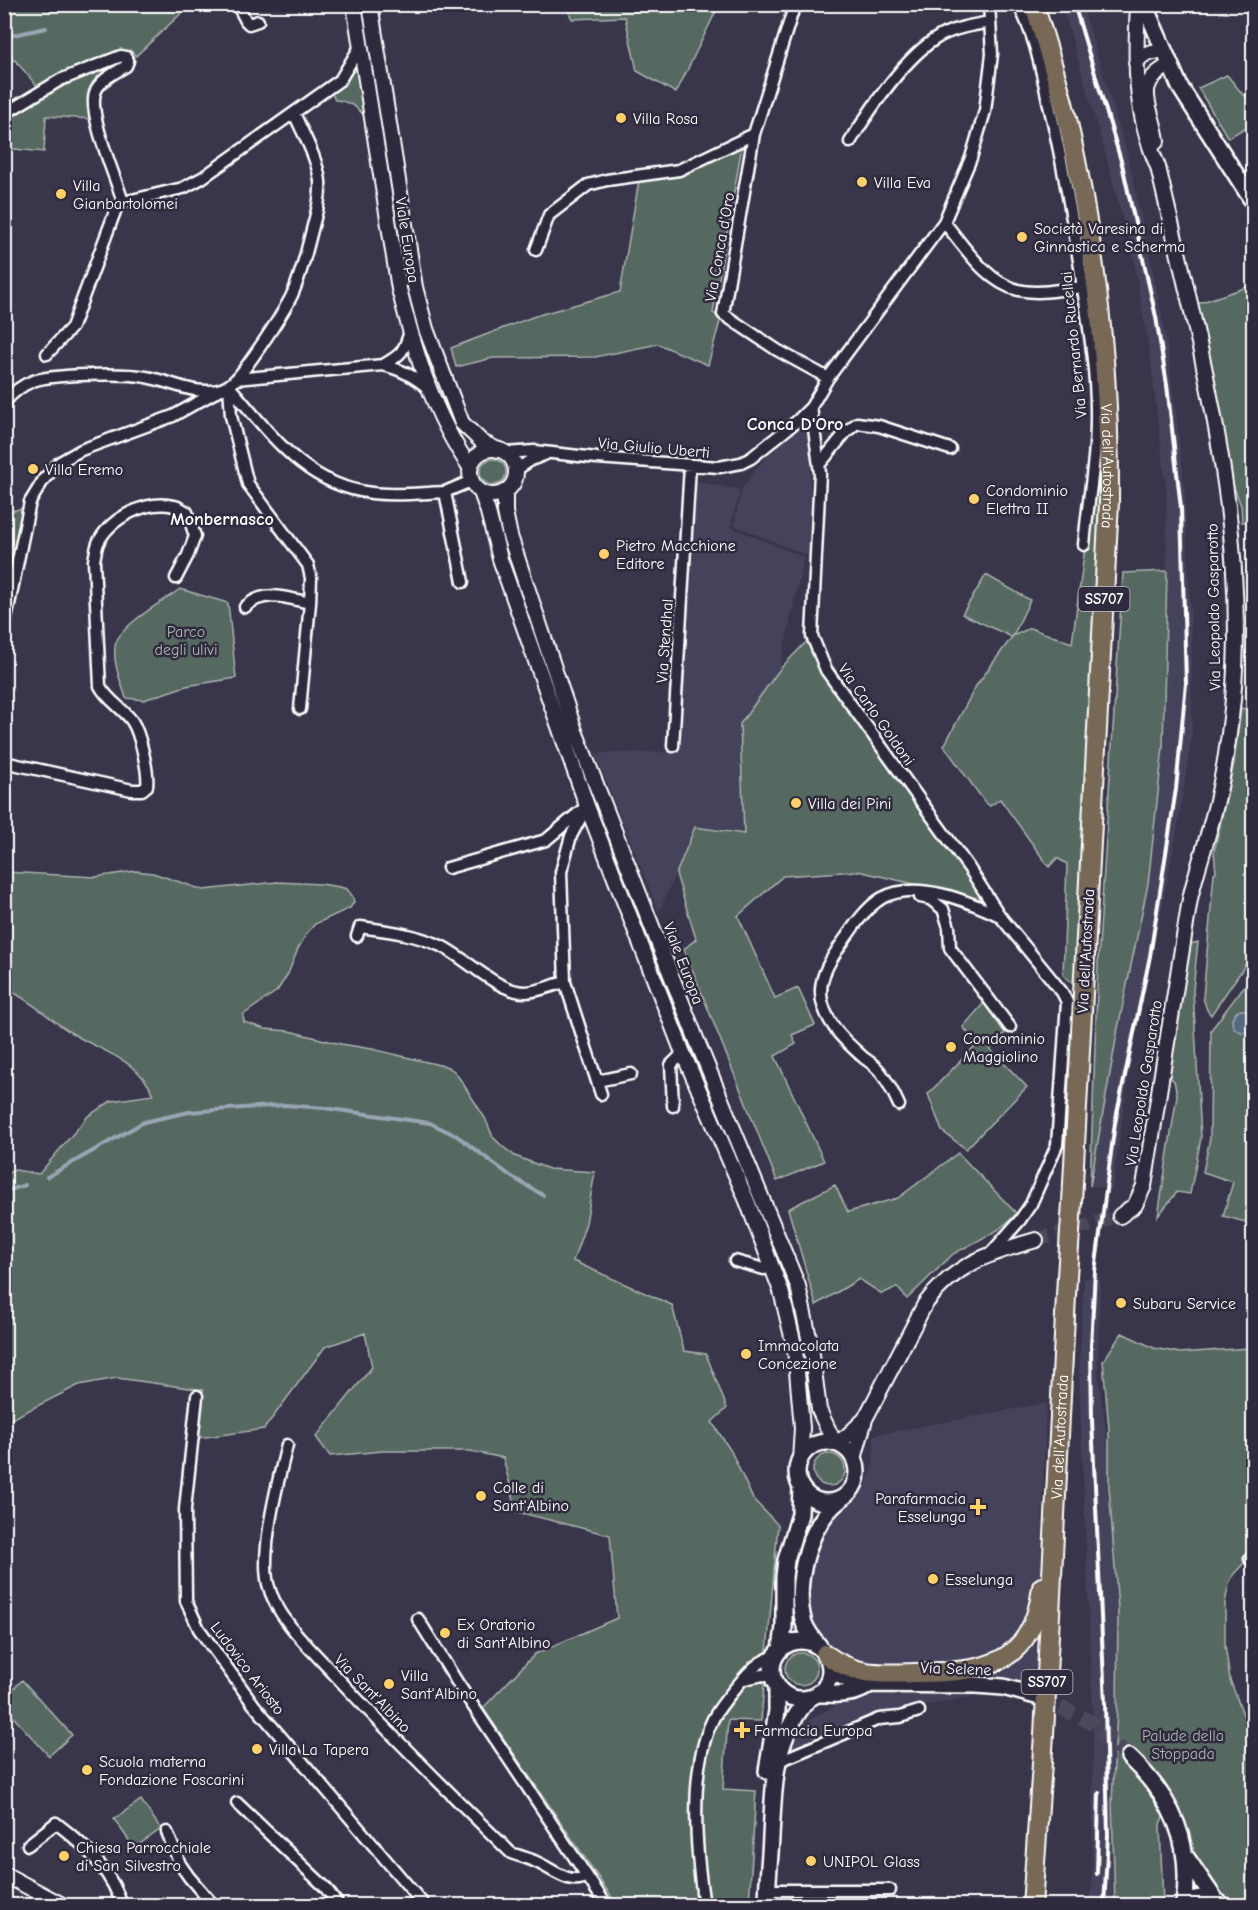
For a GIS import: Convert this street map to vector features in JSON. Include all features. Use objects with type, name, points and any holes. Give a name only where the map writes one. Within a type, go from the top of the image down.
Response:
[{"type":"highway","name":"Via dell'Autostrada","points":[[1032,1905],[1045,1724],[1109,502],[1106,377],[1098,288],[1086,206],[1068,120],[1034,4]]},
{"type":"highway","points":[[825,1658],[863,1673],[963,1672],[989,1666],[1011,1653],[1024,1638],[1037,1613],[1042,1585],[1047,1491],[1058,1458]]},
{"type":"main road","points":[[1144,4],[1183,92],[1254,203]]},
{"type":"main road","points":[[767,1890],[763,1874],[763,1809],[768,1754],[777,1711],[772,1670],[779,1652],[784,1627],[786,1560],[801,1515],[801,1487],[797,1470],[800,1461],[810,1448],[818,1444],[835,1444],[849,1452],[854,1459],[857,1477],[848,1494],[824,1514],[812,1536],[802,1582],[801,1601],[805,1624],[825,1658],[824,1688],[813,1696],[793,1719],[777,1762],[774,1777],[767,1905]]},
{"type":"main road","points":[[801,1487],[814,1499],[823,1502],[841,1499]]},
{"type":"main road","points":[[779,1652],[788,1644],[805,1641],[825,1658]]},
{"type":"main road","name":"Via Selene","points":[[825,1658],[850,1682],[868,1685],[945,1684],[1003,1687],[1040,1697]]},
{"type":"main road","points":[[775,1682],[791,1696],[813,1696]]},
{"type":"main road","name":"Via Selene","points":[[813,1696],[854,1692],[868,1685]]},
{"type":"main road","points":[[1130,1757],[1144,1771],[1170,1808],[1182,1839],[1186,1857],[1183,1905]]},
{"type":"main road","points":[[1186,1857],[1201,1881],[1220,1903]]},
{"type":"main road","points":[[1183,1905],[1197,1898],[1207,1898],[1220,1903]]},
{"type":"street","points":[[237,4],[249,24],[258,21]]},
{"type":"street","name":"Viale Europa","points":[[354,4],[399,290],[410,331],[441,421],[474,480],[488,512],[500,559],[587,806],[683,1053],[772,1265],[783,1297],[795,1349],[802,1428],[800,1461]]},
{"type":"street","name":"Viale Europa","points":[[370,4],[415,287],[426,329],[462,423],[482,442],[511,458],[516,470],[514,483],[505,492],[506,523],[583,752],[699,1046],[798,1286],[811,1347],[819,1410],[835,1444]]},
{"type":"street","points":[[536,250],[549,215],[588,185],[607,180],[679,170],[754,134],[795,4]]},
{"type":"street","points":[[828,378],[944,222],[972,159],[986,111],[992,54],[989,4]]},
{"type":"street","name":"Via Bernardo Rucellai","points":[[1018,4],[1032,37],[1056,139],[1076,234],[1092,345],[1096,454],[1089,493],[1084,545]]},
{"type":"street","name":"Via Leopoldo Gasparotto","points":[[1138,4],[1136,82],[1140,110],[1158,167]]},
{"type":"street","points":[[850,142],[901,69],[929,44],[942,35],[963,27],[990,22]]},
{"type":"street","points":[[47,354],[72,327],[116,209],[123,202],[183,188],[192,183],[340,80],[361,45]]},
{"type":"street","points":[[1136,63],[1146,52],[1167,59]]},
{"type":"street","points":[[4,114],[60,80],[121,56],[126,57],[128,61],[126,66],[104,80],[95,93],[94,115],[123,202]]},
{"type":"street","name":"Via Leopoldo Gasparotto","points":[[1120,1216],[1135,1205],[1144,1186],[1190,899],[1213,818],[1224,764],[1235,669],[1234,576],[1224,471],[1216,424],[1158,167],[1156,134],[1147,89],[1151,78],[1167,59]]},
{"type":"street","points":[[4,629],[30,502],[44,479],[60,462],[81,450],[173,416],[228,385],[279,319],[302,268],[319,200],[320,182],[316,163],[294,113]]},
{"type":"street","name":"Via Conca d'Oro","points":[[754,134],[723,314],[777,350],[828,378]]},
{"type":"street","points":[[944,222],[983,268],[1003,285],[1020,291],[1083,286]]},
{"type":"street","points":[[383,365],[401,354],[406,347],[410,331]]},
{"type":"street","points":[[4,403],[20,388],[32,381],[55,377],[146,376],[190,389],[206,391],[228,385],[383,365],[405,371],[431,390]]},
{"type":"street","name":"Via Giulio Uberti","points":[[502,451],[526,450],[690,466],[719,467],[741,463],[797,421],[811,407],[828,378]]},
{"type":"street","points":[[228,385],[281,445],[312,473],[342,487],[374,494],[446,492],[474,480]]},
{"type":"street","points":[[228,385],[231,416],[248,484],[308,565],[311,578],[300,709]]},
{"type":"street","name":"Via Carlo Goldoni","points":[[811,407],[819,465],[812,636],[826,670],[969,867],[1000,916],[1062,992],[1067,1002],[1057,1144],[1031,1204],[991,1253]]},
{"type":"street","points":[[819,465],[846,432],[857,423],[879,426],[950,449]]},
{"type":"street","points":[[474,480],[477,455],[484,451],[502,451]]},
{"type":"street","points":[[516,470],[531,460],[549,453]]},
{"type":"street","name":"Via Stendhal","points":[[673,746],[690,466]]},
{"type":"street","points":[[474,480],[493,496],[505,492]]},
{"type":"street","points":[[446,492],[463,582]]},
{"type":"street","points":[[4,762],[132,790],[142,790],[147,786],[148,769],[132,722],[105,696],[100,686],[94,561],[98,543],[115,521],[132,512],[158,505],[175,506],[187,512],[195,536],[176,578]]},
{"type":"street","points":[[245,607],[254,598],[269,595],[310,603]]},
{"type":"street","points":[[448,868],[546,840],[587,806]]},
{"type":"street","points":[[587,806],[571,836],[561,872],[565,982],[601,1094]]},
{"type":"street","name":"Via Carlo Goldoni","points":[[899,1105],[881,1072],[841,1038],[833,1026],[822,1003],[820,986],[823,975],[858,920],[882,898],[910,890],[943,895],[961,899],[1000,916]]},
{"type":"street","points":[[893,895],[930,899],[943,909],[949,927],[950,948],[1010,1027]]},
{"type":"street","points":[[357,936],[360,927],[405,933],[442,947],[483,975],[510,988],[525,992],[565,982]]},
{"type":"street","points":[[674,1106],[671,1065],[683,1053]]},
{"type":"street","points":[[597,1081],[631,1074]]},
{"type":"street","points":[[854,1459],[865,1419],[924,1304],[935,1290],[950,1277],[991,1253],[1036,1240]]},
{"type":"street","points":[[735,1261],[764,1269],[772,1265]]},
{"type":"street","name":"Ludovico Ariosto","points":[[197,1396],[185,1509],[186,1601],[199,1629],[254,1705],[425,1905]]},
{"type":"street","points":[[835,1444],[865,1419]]},
{"type":"street","name":"Via Sant'Albino","points":[[287,1445],[266,1555],[268,1584],[274,1602],[295,1632],[377,1721],[511,1853],[535,1861],[576,1880],[587,1876]]},
{"type":"street","points":[[418,1619],[457,1682],[607,1905]]},
{"type":"street","points":[[704,1905],[696,1819],[701,1753],[717,1713],[748,1671],[779,1652]]},
{"type":"street","points":[[744,1679],[758,1675],[775,1682]]},
{"type":"street","points":[[777,1762],[879,1719],[900,1717],[919,1711]]},
{"type":"street","points":[[783,1743],[790,1750],[802,1753]]},
{"type":"street","points":[[237,1803],[325,1887],[339,1905]]},
{"type":"street","points":[[28,1845],[56,1823],[82,1843],[117,1889],[122,1905]]},
{"type":"street","points":[[167,1832],[180,1864],[214,1905]]},
{"type":"street","points":[[4,1874],[64,1905]]},
{"type":"street","points":[[767,1890],[890,1890]]},
{"type":"shaded area","points":[[1062,5],[1082,5],[1127,153],[1154,275],[1168,350],[1184,481],[1191,622],[1192,735],[1176,837],[1129,1071],[1112,1189],[1090,1186],[1118,1028],[1148,884],[1163,747],[1167,608],[1166,486],[1149,349],[1134,261]]},
{"type":"shaded area","points":[[804,424],[811,427],[809,556],[734,525],[742,488],[768,454]]},
{"type":"shaded area","points":[[695,481],[740,490],[730,527],[804,557],[779,671],[740,724],[744,834],[695,828],[659,912],[595,753],[677,752]]},
{"type":"shaded area","points":[[1100,1277],[1098,1373],[1109,1453],[1109,1486],[1118,1610],[1117,1710],[1112,1802],[1115,1905],[1090,1905],[1093,1721],[1079,1373],[1084,1278]]},
{"type":"shaded area","points":[[1046,1403],[1037,1685],[888,1714],[786,1761],[785,1745],[798,1727],[864,1688],[810,1622],[804,1597],[813,1548],[835,1508],[865,1488],[873,1465],[874,1435]]},
{"type":"green space","points":[[566,4],[719,5],[676,93],[637,71],[625,17],[572,19]]},
{"type":"green space","points":[[4,5],[190,5],[136,56],[130,50],[122,64],[91,92],[90,119],[46,116],[44,152],[5,148],[6,116],[42,92],[15,60],[5,62]]},
{"type":"green space","points":[[354,68],[358,69],[365,117],[352,105],[335,100],[331,92]]},
{"type":"green space","points":[[1227,75],[1244,96],[1254,91],[1253,123],[1228,138],[1198,88]]},
{"type":"green space","points":[[742,146],[713,313],[721,318],[708,365],[658,344],[595,357],[493,358],[456,367],[451,348],[535,316],[620,292],[639,180],[684,175]]},
{"type":"green space","points":[[1253,285],[1253,522],[1242,522],[1241,506],[1232,482],[1219,408],[1193,305]]},
{"type":"green space","points":[[493,459],[502,463],[506,472],[502,481],[493,485],[484,481],[480,472],[484,463]]},
{"type":"green space","points":[[1093,488],[1101,489],[1075,985],[1063,975],[1067,864],[1057,858],[1049,867],[1000,799],[990,806],[984,801],[944,746],[976,686],[1012,637],[962,614],[986,575],[1030,600],[1013,636],[1030,628],[1072,643]]},
{"type":"green space","points":[[30,507],[5,618],[5,512]]},
{"type":"green space","points":[[1167,571],[1163,747],[1148,884],[1118,1028],[1090,1186],[1098,962],[1123,573]]},
{"type":"green space","name":"Parco degli ulivi","points":[[180,589],[228,603],[236,678],[186,686],[144,700],[126,698],[115,660],[117,639],[132,623]]},
{"type":"green space","points":[[812,636],[992,902],[858,871],[783,876],[738,916],[775,998],[798,988],[815,1025],[792,1035],[796,1044],[775,1056],[824,1161],[777,1181],[684,949],[696,939],[676,874],[695,827],[744,834],[740,724],[780,669]]},
{"type":"green space","points":[[1241,708],[1253,711],[1253,874],[1243,874],[1253,875],[1253,954],[1211,1015],[1203,998],[1214,873],[1216,872],[1214,852],[1234,763]]},
{"type":"green space","points":[[135,871],[153,873],[203,890],[277,882],[321,884],[347,889],[354,902],[350,908],[315,924],[307,933],[288,974],[277,991],[243,1015],[244,1022],[265,1029],[289,1031],[448,1067],[462,1082],[485,1118],[493,1137],[515,1156],[549,1169],[595,1172],[586,1223],[573,1261],[672,1305],[684,1351],[706,1354],[727,1408],[712,1422],[731,1451],[753,1499],[778,1525],[761,1721],[728,1720],[723,1789],[756,1791],[749,1905],[617,1905],[483,1708],[535,1654],[617,1618],[610,1535],[517,1512],[503,1458],[470,1451],[383,1451],[330,1456],[316,1437],[372,1367],[365,1333],[325,1347],[264,1429],[199,1438],[203,1390],[117,1378],[79,1385],[11,1419],[5,1425],[5,1174],[15,1170],[39,1174],[88,1116],[111,1101],[153,1095],[147,1083],[130,1065],[73,1034],[23,998],[5,988],[5,872],[96,877]]},
{"type":"green space","points":[[1198,942],[1193,990],[1201,1138],[1190,1194],[1177,1192],[1158,1216],[1177,1095],[1174,1081],[1167,1075],[1190,944]]},
{"type":"green space","points":[[1253,977],[1253,1224],[1223,1216],[1233,1182],[1203,1172],[1210,1138],[1211,1030]]},
{"type":"green space","points":[[984,1003],[1005,1033],[990,1049],[1027,1087],[966,1149],[942,1131],[928,1094],[977,1044],[963,1027]]},
{"type":"green space","points":[[958,1153],[1017,1214],[998,1230],[953,1254],[907,1299],[897,1287],[882,1294],[859,1279],[816,1305],[788,1209],[835,1185],[848,1212],[898,1198]]},
{"type":"green space","name":"Palude della Stoppada","points":[[1253,1317],[1253,1553],[1229,1583],[1225,1603],[1225,1645],[1230,1680],[1248,1727],[1253,1727],[1253,1905],[1212,1905],[1183,1825],[1165,1813],[1160,1824],[1163,1905],[1115,1905],[1112,1802],[1117,1710],[1118,1610],[1109,1486],[1109,1429],[1103,1361],[1122,1333],[1154,1348],[1180,1353],[1249,1348]]},
{"type":"green space","points":[[829,1454],[840,1459],[845,1470],[840,1481],[829,1486],[818,1481],[813,1470],[818,1459]]},
{"type":"green space","points":[[801,1653],[812,1658],[817,1669],[812,1680],[801,1685],[790,1680],[785,1669],[790,1658]]},
{"type":"green space","points":[[22,1680],[72,1735],[49,1756],[5,1708],[5,1697]]},
{"type":"green space","points":[[141,1800],[161,1829],[134,1848],[114,1819]]},
{"type":"water","points":[[1243,1010],[1251,1013],[1254,1021],[1251,1029],[1243,1032],[1235,1029],[1232,1021],[1235,1013]]},
{"type":"waterway","points":[[4,37],[46,28]]},
{"type":"waterway","points":[[47,1177],[144,1122],[189,1112],[285,1105],[324,1108],[430,1123],[457,1136],[512,1177],[543,1195]]},
{"type":"waterway","points":[[4,1192],[25,1185]]},
{"type":"tunnel","points":[[1036,1240],[1120,1216]]},
{"type":"tunnel","points":[[1040,1697],[1092,1723],[1129,1757]]},
{"type":"railway","points":[[1074,4],[1122,164],[1156,317],[1167,385],[1181,508],[1186,683],[1176,789],[1150,956],[1115,1123],[1095,1271],[1091,1346],[1092,1420],[1105,1703],[1108,1836],[1104,1906]]},
{"type":"railway","points":[[1097,1874],[1099,1793]]},
{"type":"place","name":"Villa Rosa","points":[[621,118]]},
{"type":"place","name":"Villa Eva","points":[[862,182]]},
{"type":"place","name":"Villa Gianbartolomei","points":[[61,194]]},
{"type":"place","name":"Società Varesina di Ginnastica e Scherma","points":[[1022,237]]},
{"type":"place","name":"Villa Eremo","points":[[33,469]]},
{"type":"place","name":"Condominio Elettra II","points":[[974,499]]},
{"type":"place","name":"Pietro Macchione Editore","points":[[604,554]]},
{"type":"place","name":"Villa dei Pini","points":[[796,803]]},
{"type":"place","name":"Condominio Maggiolino","points":[[951,1047]]},
{"type":"place","name":"Subaru Service","points":[[1121,1303]]},
{"type":"place","name":"Immacolata Concezione","points":[[746,1354]]},
{"type":"place","name":"Colle di Sant'Albino","points":[[481,1496]]},
{"type":"place","name":"Parafarmacia Esselunga","points":[[978,1507]]},
{"type":"place","name":"Esselunga","points":[[933,1579]]},
{"type":"place","name":"Ex Oratorio di Sant'Albino","points":[[445,1633]]},
{"type":"place","name":"Villa Sant'Albino","points":[[389,1684]]},
{"type":"place","name":"Farmacia Europa","points":[[742,1730]]},
{"type":"place","name":"Villa La Tapera","points":[[257,1749]]},
{"type":"place","name":"Scuola materna Fondazione Foscarini","points":[[87,1770]]},
{"type":"place","name":"Chiesa Parrocchiale di San Silvestro","points":[[64,1856]]},
{"type":"place","name":"UNIPOL Glass","points":[[811,1861]]},
{"type":"district","name":"Conca D'Oro","points":[[795,424]]},
{"type":"district","name":"Monbernasco","points":[[222,519]]}]
